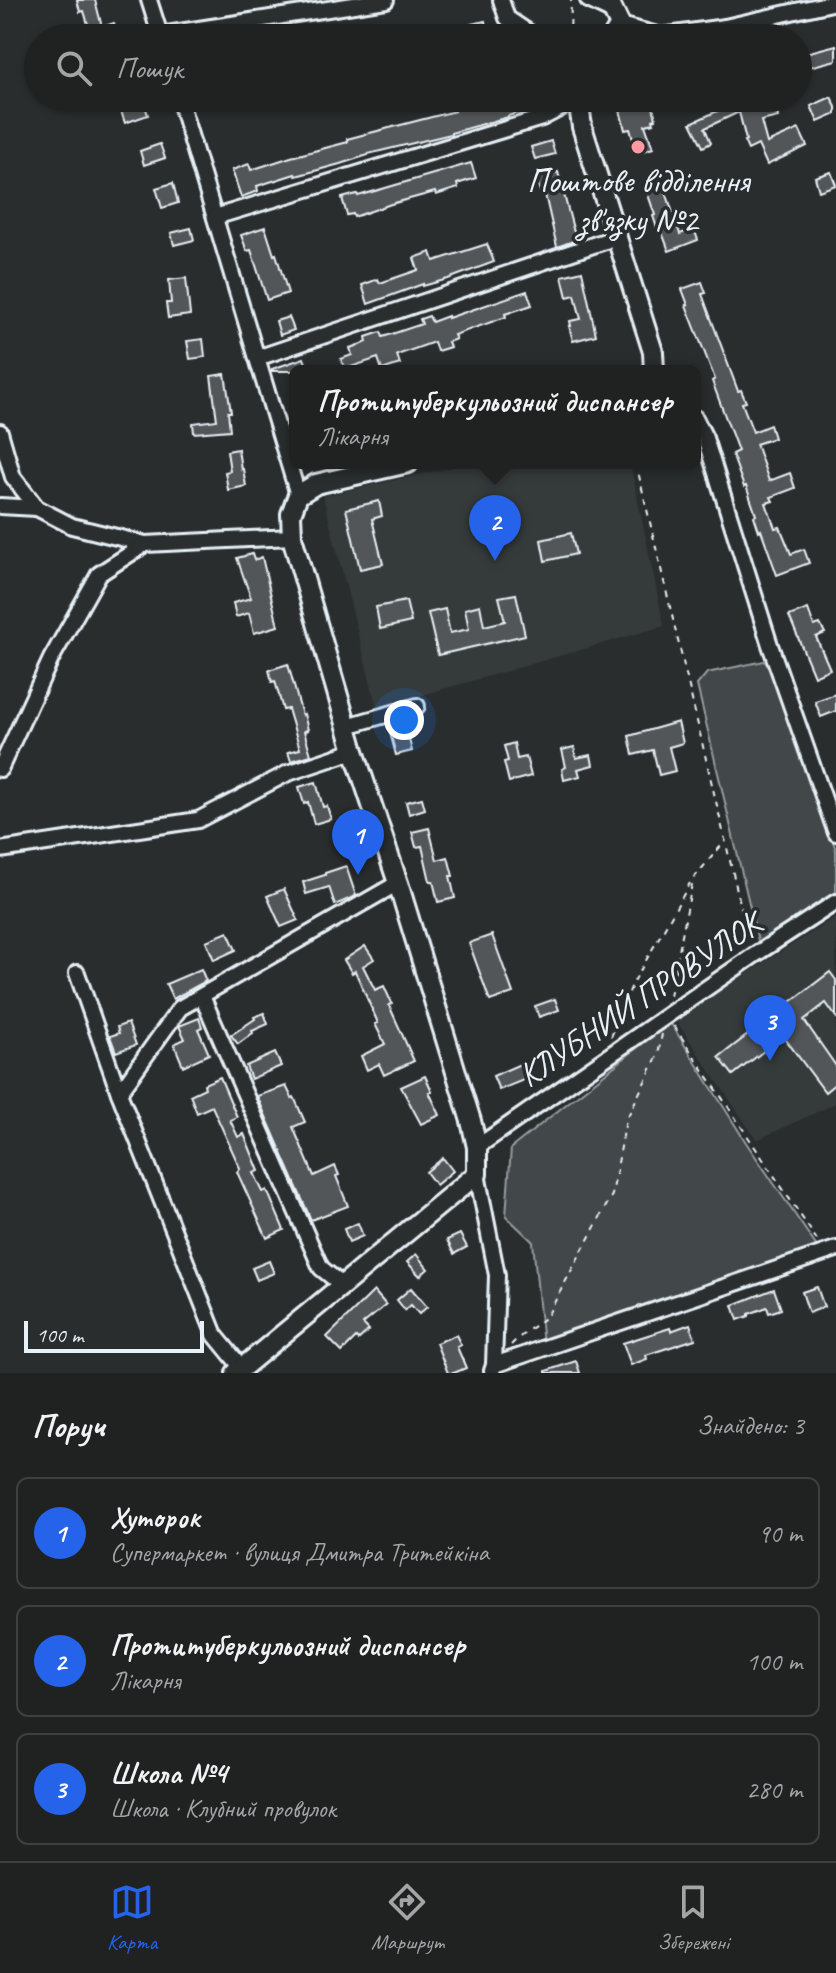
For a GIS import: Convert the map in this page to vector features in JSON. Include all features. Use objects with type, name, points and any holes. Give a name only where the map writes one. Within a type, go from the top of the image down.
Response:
[{"type":"main road","points":[[580,112],[654,362]]},
{"type":"main road","points":[[239,1370],[477,1174],[477,1147],[471,1121],[354,751],[292,537],[291,514],[298,495],[316,484],[382,469]]},
{"type":"street","points":[[149,0],[157,24]]},
{"type":"street","points":[[240,24],[386,0]]},
{"type":"street","points":[[501,0],[507,18],[516,24]]},
{"type":"street","points":[[588,0],[613,19]]},
{"type":"street","points":[[738,24],[836,2]]},
{"type":"street","points":[[183,112],[289,465]]},
{"type":"street","points":[[215,217],[542,118],[553,112]]},
{"type":"street","points":[[257,358],[617,237]]},
{"type":"street","points":[[701,430],[770,645],[836,833]]},
{"type":"street","points":[[0,432],[13,477],[37,508]]},
{"type":"street","points":[[290,469],[298,495]]},
{"type":"street","points":[[0,506],[37,508],[72,526],[145,544],[292,537]]},
{"type":"street","points":[[0,769],[51,659],[99,574],[145,544]]},
{"type":"street","points":[[347,726],[417,706]]},
{"type":"street","points":[[0,850],[198,820],[288,773],[354,751]]},
{"type":"street","points":[[119,1093],[180,1008],[398,883]]},
{"type":"street","name":"КЛУБНИЙ ПРОВУЛОК","points":[[477,1147],[836,902]]},
{"type":"street","points":[[77,973],[119,1093],[215,1335],[239,1370]]},
{"type":"street","points":[[202,996],[321,1268],[342,1285]]},
{"type":"street","points":[[477,1174],[497,1275],[492,1369],[830,1250]]},
{"type":"path","points":[[570,24],[571,0]]},
{"type":"path","points":[[637,469],[753,956]]},
{"type":"path","points":[[602,1060],[632,985],[693,879],[726,840]]},
{"type":"path","points":[[492,1369],[517,1339],[547,1316],[612,1195],[626,1120],[658,1055],[693,879]]},
{"type":"path","points":[[667,1015],[830,1250]]},
{"type":"shaded area","points":[[445,469],[631,469],[664,626],[377,708],[323,496]]},
{"type":"shaded area","points":[[764,661],[773,670],[836,850],[836,895],[759,945],[697,685],[707,673]]},
{"type":"shaded area","points":[[836,917],[836,1103],[757,1140],[675,1019]]},
{"type":"shaded area","points":[[670,1022],[817,1247],[543,1345],[533,1242],[506,1216],[511,1148]]},
{"type":"building","points":[[77,0],[95,0],[101,24],[88,24],[84,11],[80,12]]},
{"type":"building","points":[[836,45],[836,60],[812,66],[812,51]]},
{"type":"building","points":[[831,97],[836,114],[818,122],[812,106]]},
{"type":"building","points":[[121,112],[147,112],[148,115],[125,123]]},
{"type":"building","points":[[451,112],[521,112],[451,134],[295,174],[257,186],[258,191],[241,197],[232,170],[249,164],[251,170],[348,142],[347,139]]},
{"type":"building","points":[[620,112],[654,112],[654,123],[645,125],[653,148],[637,153],[630,129],[625,130]]},
{"type":"building","points":[[715,112],[739,112],[705,128],[711,143],[703,147],[691,123]]},
{"type":"building","points":[[739,112],[777,112],[778,117],[761,121],[767,143],[799,129],[807,146],[767,165],[758,145],[748,150]]},
{"type":"building","points":[[551,141],[555,154],[535,159],[531,147]]},
{"type":"building","points":[[160,144],[165,158],[144,165],[140,151]]},
{"type":"building","points":[[471,163],[476,178],[457,184],[458,188],[391,204],[354,217],[353,214],[347,215],[342,198]]},
{"type":"building","points":[[558,172],[576,240],[557,247],[544,190],[540,191],[536,178]]},
{"type":"building","points":[[831,172],[836,185],[819,191],[815,177]]},
{"type":"building","points":[[662,180],[680,234],[694,229],[698,240],[669,251],[660,227],[657,228],[645,186]]},
{"type":"building","points":[[173,183],[178,203],[162,208],[156,188]]},
{"type":"building","points":[[265,227],[288,293],[267,300],[251,250],[247,251],[241,235]]},
{"type":"building","points":[[191,228],[194,240],[174,245],[171,233]]},
{"type":"building","points":[[487,244],[494,262],[368,304],[362,285],[378,279],[380,283],[418,270],[414,258],[431,252],[434,261]]},
{"type":"building","points":[[582,271],[596,335],[573,341],[570,321],[581,319],[575,295],[567,297],[562,276]]},
{"type":"building","points":[[186,278],[190,315],[168,318],[166,303],[171,303],[169,280]]},
{"type":"building","points":[[702,282],[706,293],[702,294],[738,391],[741,390],[746,402],[742,403],[753,432],[770,425],[774,438],[756,444],[769,481],[790,473],[795,488],[771,497],[773,501],[766,503],[775,528],[780,527],[791,554],[804,549],[809,563],[777,575],[732,454],[738,451],[712,381],[715,379],[686,305],[682,289]]},
{"type":"building","points":[[527,291],[532,305],[454,335],[456,339],[448,342],[450,347],[437,351],[434,342],[397,355],[400,364],[397,365],[380,365],[378,358],[357,365],[343,365],[341,359],[352,355],[350,348],[367,342],[366,337],[381,332],[383,337],[422,324],[420,319],[429,316],[432,322]]},
{"type":"building","points":[[289,317],[294,330],[280,335],[276,321]]},
{"type":"building","points":[[203,339],[205,357],[190,359],[187,341]]},
{"type":"building","points":[[304,358],[307,365],[289,365],[289,371],[272,369]]},
{"type":"building","points":[[225,374],[231,412],[228,412],[230,430],[194,433],[193,423],[217,420],[211,376]]},
{"type":"building","points":[[238,449],[246,486],[228,490],[225,472],[230,471],[227,451]]},
{"type":"building","points":[[379,501],[382,516],[372,519],[383,564],[360,569],[346,509]]},
{"type":"building","points":[[571,533],[576,554],[545,561],[541,540]]},
{"type":"building","points":[[252,554],[254,560],[262,557],[278,626],[254,633],[249,613],[236,617],[233,603],[251,598],[237,558]]},
{"type":"building","points":[[516,594],[525,635],[438,655],[428,613],[445,609],[450,633],[469,629],[465,609],[480,605],[484,626],[505,621],[499,597]]},
{"type":"building","points":[[406,601],[411,622],[380,629],[376,607]]},
{"type":"building","points":[[808,609],[814,626],[820,624],[825,633],[816,637],[830,669],[814,676],[789,616]]},
{"type":"building","points":[[288,664],[304,714],[308,730],[304,731],[311,755],[291,761],[288,752],[300,749],[288,709],[283,710],[269,670]]},
{"type":"building","points":[[836,694],[836,711],[821,717],[815,701]]},
{"type":"building","points":[[404,720],[412,751],[396,755],[388,725]]},
{"type":"building","points":[[678,722],[683,743],[669,747],[675,771],[659,775],[653,750],[633,755],[629,736]]},
{"type":"building","points":[[514,743],[517,759],[526,757],[531,776],[509,782],[504,746]]},
{"type":"building","points":[[574,747],[576,758],[591,755],[593,765],[578,769],[580,776],[564,780],[562,769],[566,767],[562,750]]},
{"type":"building","points":[[316,782],[323,807],[327,806],[331,819],[314,824],[308,802],[304,804],[299,787]]},
{"type":"building","points":[[422,798],[425,809],[409,814],[406,802]]},
{"type":"building","points":[[429,828],[437,860],[448,857],[455,898],[438,902],[422,846],[416,847],[412,832]]},
{"type":"building","points":[[346,866],[356,896],[335,905],[329,887],[306,894],[303,882]]},
{"type":"building","points":[[284,889],[298,920],[281,927],[267,896]]},
{"type":"building","points":[[228,932],[236,950],[214,960],[206,941]]},
{"type":"building","points":[[492,935],[513,993],[490,1001],[469,943]]},
{"type":"building","points":[[365,946],[374,959],[363,966],[375,990],[384,986],[392,1004],[389,1005],[414,1061],[384,1075],[379,1064],[367,1070],[361,1056],[385,1044],[355,971],[352,973],[344,960]]},
{"type":"building","points":[[201,969],[206,981],[173,999],[166,984]]},
{"type":"building","points":[[830,972],[836,980],[836,1017],[826,1003],[804,1020],[836,1066],[836,1083],[825,1092],[783,1036],[733,1075],[719,1057]]},
{"type":"building","points":[[555,999],[559,1010],[539,1017],[535,1006]]},
{"type":"building","points":[[264,1013],[268,1024],[252,1031],[238,1044],[231,1035]]},
{"type":"building","points":[[199,1018],[202,1027],[198,1029],[209,1054],[183,1066],[174,1044],[185,1039],[179,1026]]},
{"type":"building","points":[[128,1023],[136,1045],[116,1052],[110,1036],[119,1033],[117,1027]]},
{"type":"building","points":[[275,1053],[281,1066],[251,1079],[246,1066]]},
{"type":"building","points":[[520,1064],[526,1079],[499,1090],[493,1076]]},
{"type":"building","points":[[425,1076],[440,1115],[421,1124],[401,1087]]},
{"type":"building","points":[[220,1077],[237,1117],[230,1120],[238,1137],[244,1134],[259,1171],[254,1173],[263,1192],[267,1190],[284,1230],[267,1238],[212,1106],[197,1113],[190,1095]]},
{"type":"building","points":[[286,1086],[305,1122],[293,1127],[314,1176],[335,1166],[348,1206],[311,1220],[257,1096]]},
{"type":"building","points":[[443,1158],[453,1171],[436,1185],[426,1172]]},
{"type":"building","points":[[358,1223],[363,1236],[349,1242],[344,1229]]},
{"type":"building","points":[[460,1234],[467,1247],[454,1254],[447,1240]]},
{"type":"building","points":[[416,1254],[428,1269],[420,1276],[407,1262]]},
{"type":"building","points":[[269,1261],[274,1273],[257,1280],[252,1268]]},
{"type":"building","points":[[817,1287],[824,1307],[809,1313],[802,1292]]},
{"type":"building","points":[[411,1288],[427,1307],[419,1314],[411,1305],[405,1310],[397,1300]]},
{"type":"building","points":[[774,1289],[781,1309],[769,1313],[767,1307],[738,1320],[733,1305]]},
{"type":"building","points":[[374,1291],[386,1305],[363,1324],[369,1330],[342,1352],[327,1337]]},
{"type":"building","points":[[690,1324],[695,1339],[646,1355],[647,1359],[631,1365],[623,1343]]},
{"type":"building","points":[[456,1335],[461,1345],[457,1347],[466,1368],[448,1373],[436,1343]]},
{"type":"building","points":[[576,1361],[580,1373],[546,1373],[546,1371]]},
{"type":"place","name":"Поштове відділення зв'язку №2","points":[[638,147]]},
{"type":"place","name":"Протитуберкульозний диспансер","points":[[495,561]]},
{"type":"place","name":"Хуторок","points":[[358,875]]},
{"type":"place","name":"Школа №4","points":[[770,1061]]}]
